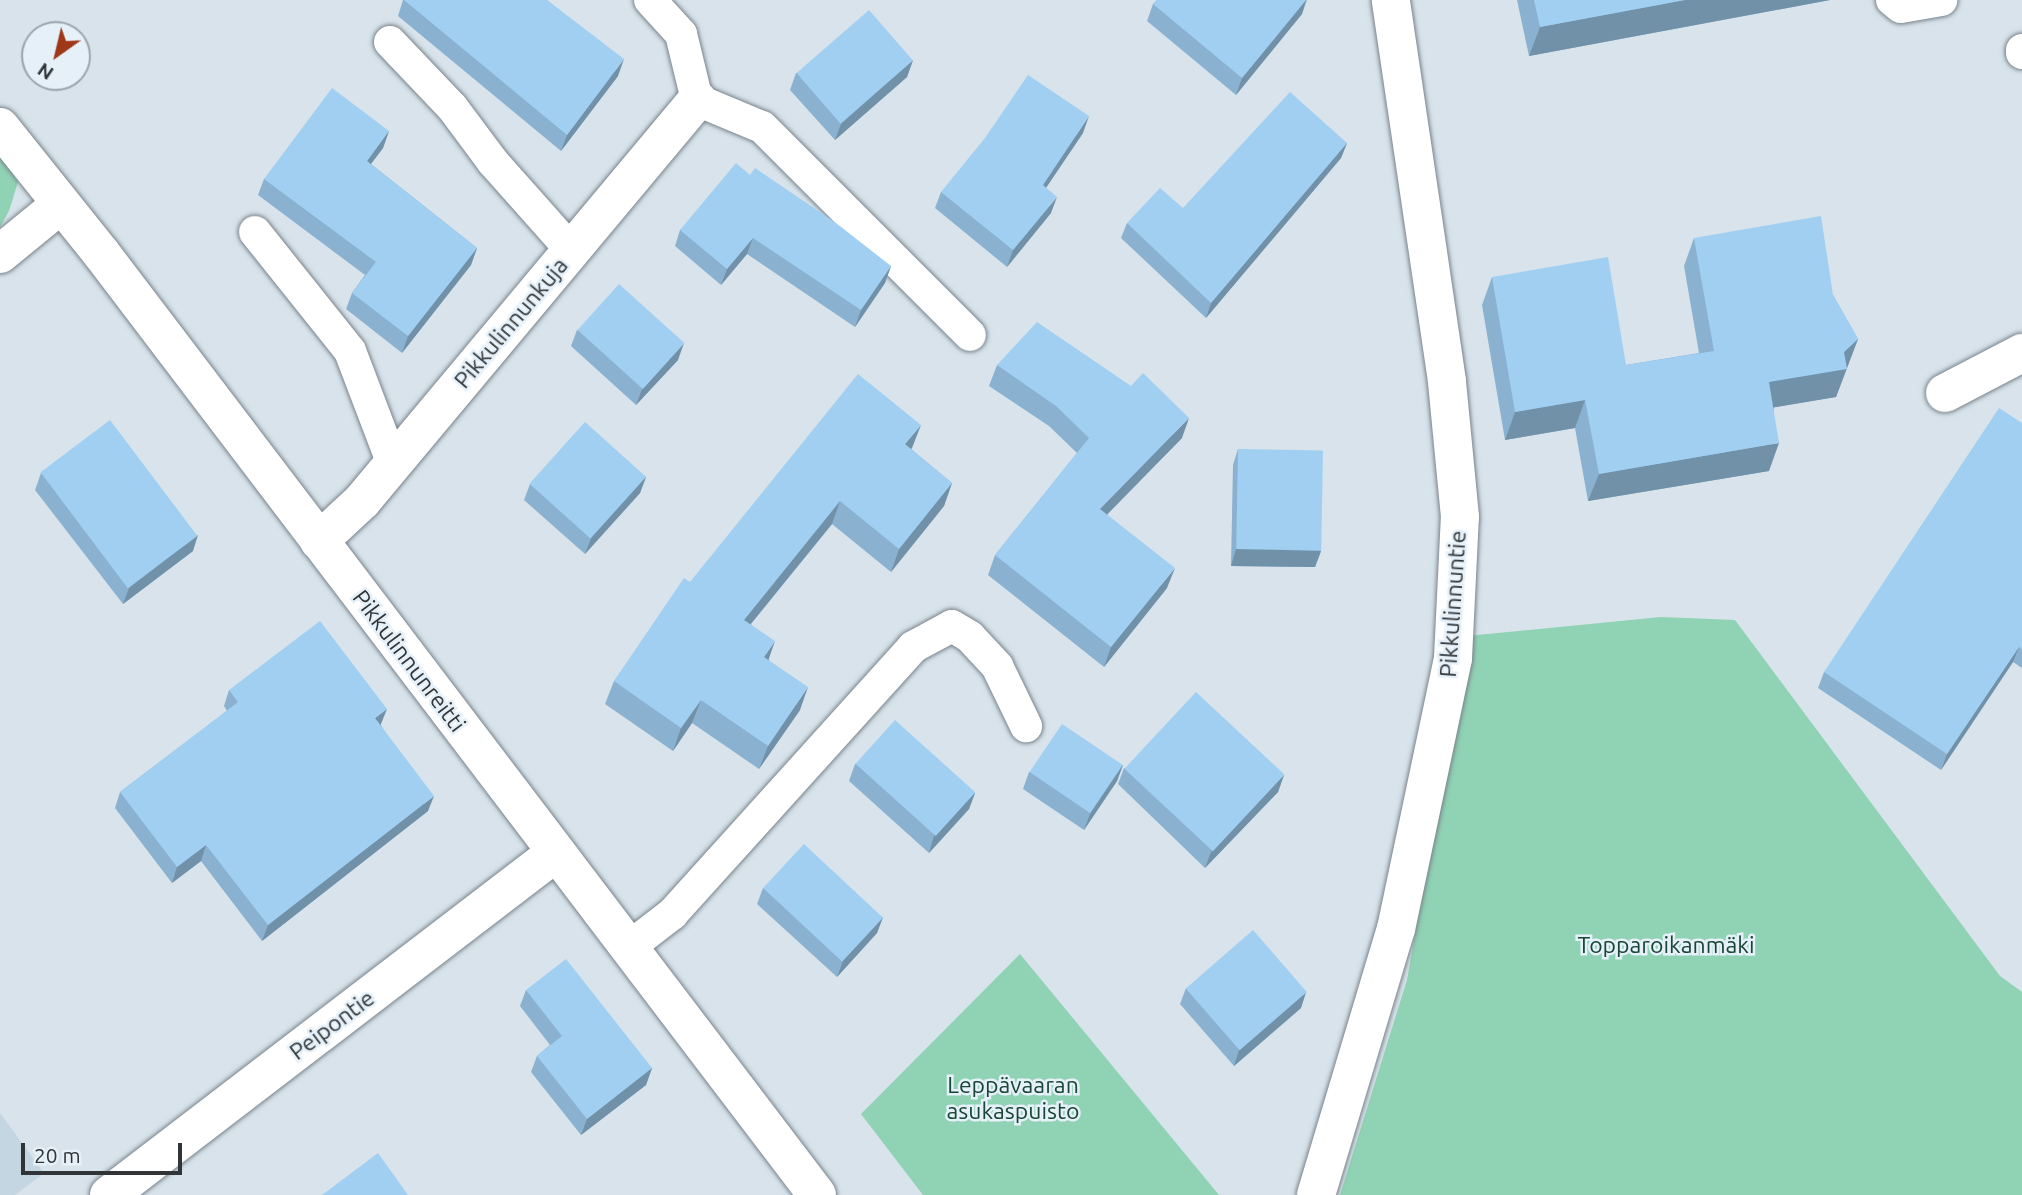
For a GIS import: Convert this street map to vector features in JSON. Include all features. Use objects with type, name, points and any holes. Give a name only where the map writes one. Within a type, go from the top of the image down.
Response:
[{"type":"street","name":"Pikkulinnuntie","points":[[1316,1195],[1396,929],[1453,658],[1460,517],[1447,381],[1391,0]]},
{"type":"street","name":"Pikkulinnunkuja","points":[[319,541],[362,501],[697,100]]},
{"type":"street","name":"Pikkulinnunreitti","points":[[0,127],[817,1195]]},
{"type":"street","points":[[0,254],[61,204]]},
{"type":"street","points":[[1945,393],[2022,353]]},
{"type":"street","name":"Peipontie","points":[[110,1195],[554,854]]},
{"type":"lane","points":[[650,0],[681,34],[697,100],[762,127],[970,335]]},
{"type":"lane","points":[[1892,0],[1901,7],[1941,0]]},
{"type":"lane","points":[[390,42],[452,107],[493,162],[572,250]]},
{"type":"lane","points":[[255,232],[349,351],[393,464]]},
{"type":"lane","points":[[628,948],[672,914],[913,648],[952,626],[970,637],[997,666],[1026,726]]},
{"type":"shaded area","points":[[0,1113],[44,1173],[15,1195],[0,1195]]},
{"type":"green space","points":[[0,150],[18,182],[9,211],[0,227]]},
{"type":"green space","name":"Topparoikanmäki","points":[[1661,617],[1735,620],[2000,976],[2022,992],[2022,1195],[1340,1195],[1407,980],[1467,636]]},
{"type":"green space","name":"Leppävaaran asukaspuisto","points":[[1020,954],[1219,1195],[923,1195],[861,1114]]},
{"type":"building","points":[[404,0],[547,0],[624,59],[567,135]]},
{"type":"building","points":[[1157,0],[1306,0],[1242,78],[1153,4]]},
{"type":"building","points":[[1534,0],[1685,0],[1540,27]]},
{"type":"building","points":[[869,10],[913,61],[841,124],[797,73]]},
{"type":"building","points":[[1028,75],[1089,116],[1043,185],[1057,197],[1013,250],[941,192],[985,138]]},
{"type":"building","points":[[332,88],[389,131],[367,161],[477,248],[408,336],[352,293],[376,262],[264,179]]},
{"type":"building","points":[[1290,92],[1347,143],[1211,303],[1127,223],[1160,188],[1183,208]]},
{"type":"building","points":[[736,163],[750,175],[755,168],[836,223],[891,266],[861,310],[753,238],[727,269],[680,230]]},
{"type":"building","points":[[1821,216],[1833,295],[1858,339],[1844,352],[1847,369],[1769,382],[1779,443],[1599,474],[1585,400],[1515,412],[1492,277],[1608,257],[1626,365],[1714,351],[1694,238]]},
{"type":"building","points":[[619,284],[684,343],[643,389],[578,330]]},
{"type":"building","points":[[1037,322],[1131,386],[1143,373],[1189,418],[1100,509],[1175,568],[1111,647],[995,555],[1089,438],[1056,406],[997,365]]},
{"type":"building","points":[[858,374],[921,425],[905,444],[952,483],[899,549],[840,501],[744,620],[775,641],[764,657],[808,687],[768,746],[701,700],[681,728],[614,681],[684,578],[690,582]]},
{"type":"building","points":[[1999,408],[2022,423],[2022,649],[2019,647],[1947,754],[1824,672]]},
{"type":"building","points":[[110,420],[197,536],[128,588],[41,472]]},
{"type":"building","points":[[585,422],[646,477],[590,539],[529,484]]},
{"type":"building","points":[[1238,449],[1323,450],[1321,550],[1236,549]]},
{"type":"building","points":[[320,621],[387,709],[375,718],[434,796],[268,925],[206,845],[177,867],[120,792],[238,702],[229,690]]},
{"type":"building","points":[[1196,692],[1284,775],[1213,851],[1124,769]]},
{"type":"building","points":[[895,720],[975,792],[936,836],[856,764]]},
{"type":"building","points":[[1062,724],[1123,765],[1090,813],[1030,772]]},
{"type":"building","points":[[804,844],[883,918],[842,962],[763,888]]},
{"type":"building","points":[[1253,930],[1307,992],[1240,1050],[1186,988]]},
{"type":"building","points":[[566,959],[652,1068],[587,1119],[537,1056],[562,1036],[526,990]]},
{"type":"building","points":[[378,1153],[408,1195],[322,1195]]}]
